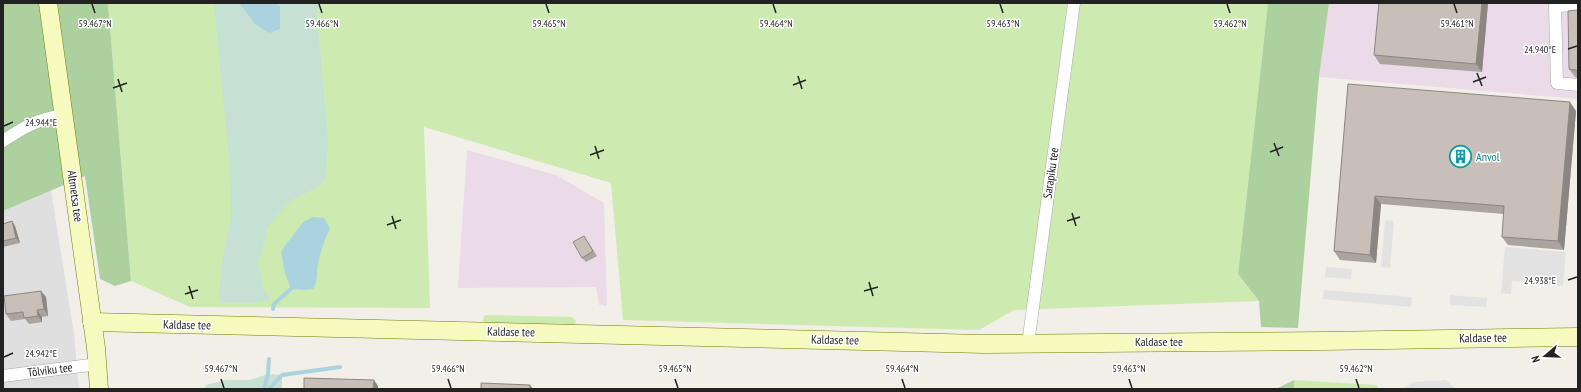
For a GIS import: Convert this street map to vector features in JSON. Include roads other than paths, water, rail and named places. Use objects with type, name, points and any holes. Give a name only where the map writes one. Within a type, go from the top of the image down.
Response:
[{"type":"street","name":"Altmetsa tee","points":[[48,3],[98,364],[99,389]]},
{"type":"street","name":"Sarapiku tee","points":[[1028,344],[1074,3]]},
{"type":"street","points":[[1578,5],[1555,6],[1557,83],[1578,85]]},
{"type":"street","points":[[3,142],[27,125],[49,117],[64,115]]},
{"type":"street","name":"Kaldase tee","points":[[92,322],[1028,344],[1578,337]]},
{"type":"street","name":"Tõlviku tee","points":[[3,376],[98,364]]},
{"type":"water","points":[[239,3],[276,3],[280,6],[280,29],[269,33],[256,25]]},
{"type":"water","points":[[313,217],[324,218],[330,228],[320,255],[316,282],[313,289],[291,289],[285,274],[281,251],[303,222]]},
{"type":"waterway","points":[[273,309],[274,304],[291,289]]},
{"type":"waterway","points":[[264,389],[268,374],[269,359]]},
{"type":"waterway","points":[[269,389],[282,375],[340,367]]},
{"type":"place","name":"Anvol","points":[[1460,157]]}]
